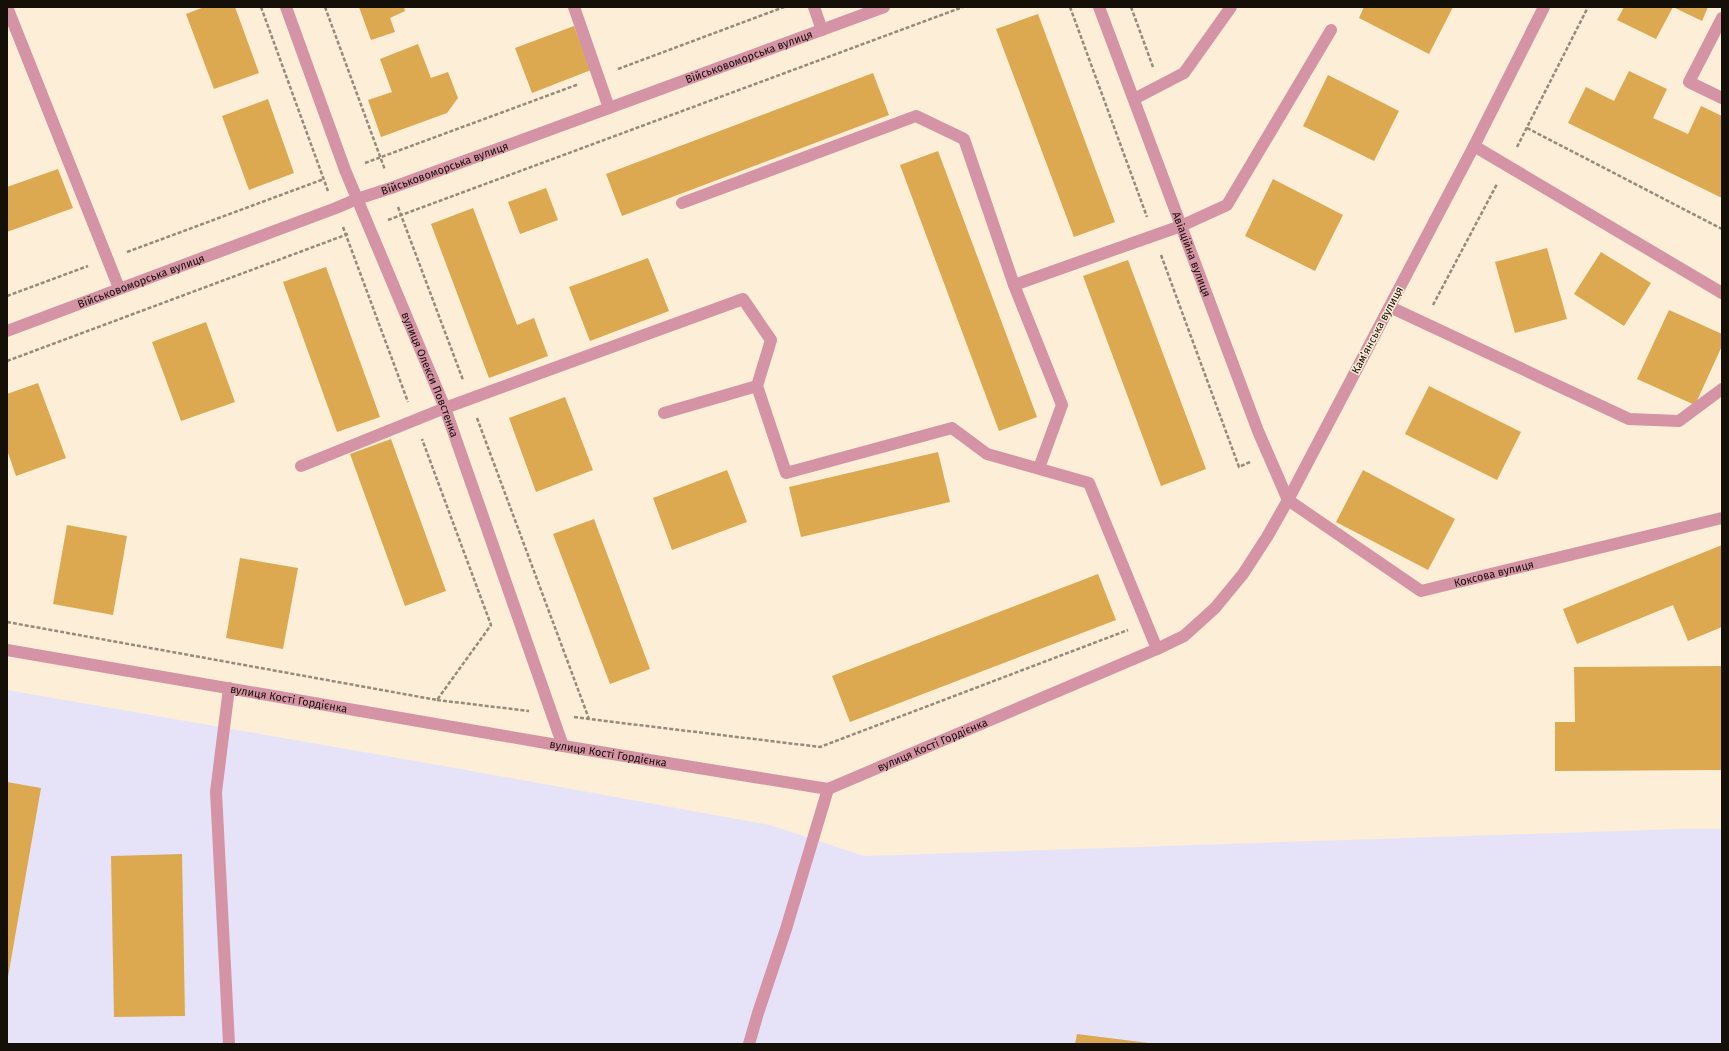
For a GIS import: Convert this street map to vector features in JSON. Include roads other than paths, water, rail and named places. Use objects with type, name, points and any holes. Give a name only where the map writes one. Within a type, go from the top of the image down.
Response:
[{"type":"street","points":[[7,7],[120,288]]},
{"type":"street","name":"вулиця Олекси Повстенка","points":[[286,7],[345,170],[367,226],[445,408],[563,746]]},
{"type":"street","points":[[574,7],[610,108]]},
{"type":"street","points":[[814,7],[822,30]]},
{"type":"street","name":"Військовоморська вулиця","points":[[7,332],[357,199],[391,188],[884,7]]},
{"type":"street","name":"Авіаційна вулиця","points":[[1099,7],[1258,431],[1288,500]]},
{"type":"street","points":[[1134,99],[1184,73],[1231,7]]},
{"type":"street","name":"Камʼянська вулиця","points":[[1184,636],[1215,608],[1243,574],[1288,500],[1474,146],[1544,7]]},
{"type":"street","points":[[1722,18],[1689,82],[1722,98]]},
{"type":"street","points":[[1014,285],[1181,226],[1227,205],[1331,30]]},
{"type":"street","points":[[682,203],[916,116],[964,138],[1014,285],[1062,405],[1039,468]]},
{"type":"street","points":[[1474,146],[1722,293]]},
{"type":"street","points":[[301,466],[445,408],[743,299],[771,340],[757,386],[786,473],[952,428],[987,454],[1089,483],[1157,649]]},
{"type":"street","points":[[1390,307],[1629,419],[1679,421],[1722,389]]},
{"type":"street","points":[[664,413],[757,386]]},
{"type":"street","name":"Коксова вулиця","points":[[1288,500],[1421,591],[1722,518]]},
{"type":"street","name":"вулиця Кості Гордієнка","points":[[7,650],[563,746],[828,789],[1157,649],[1184,636]]},
{"type":"street","points":[[228,688],[216,792],[229,1044]]},
{"type":"street","points":[[749,1044],[786,929],[828,789]]}]
